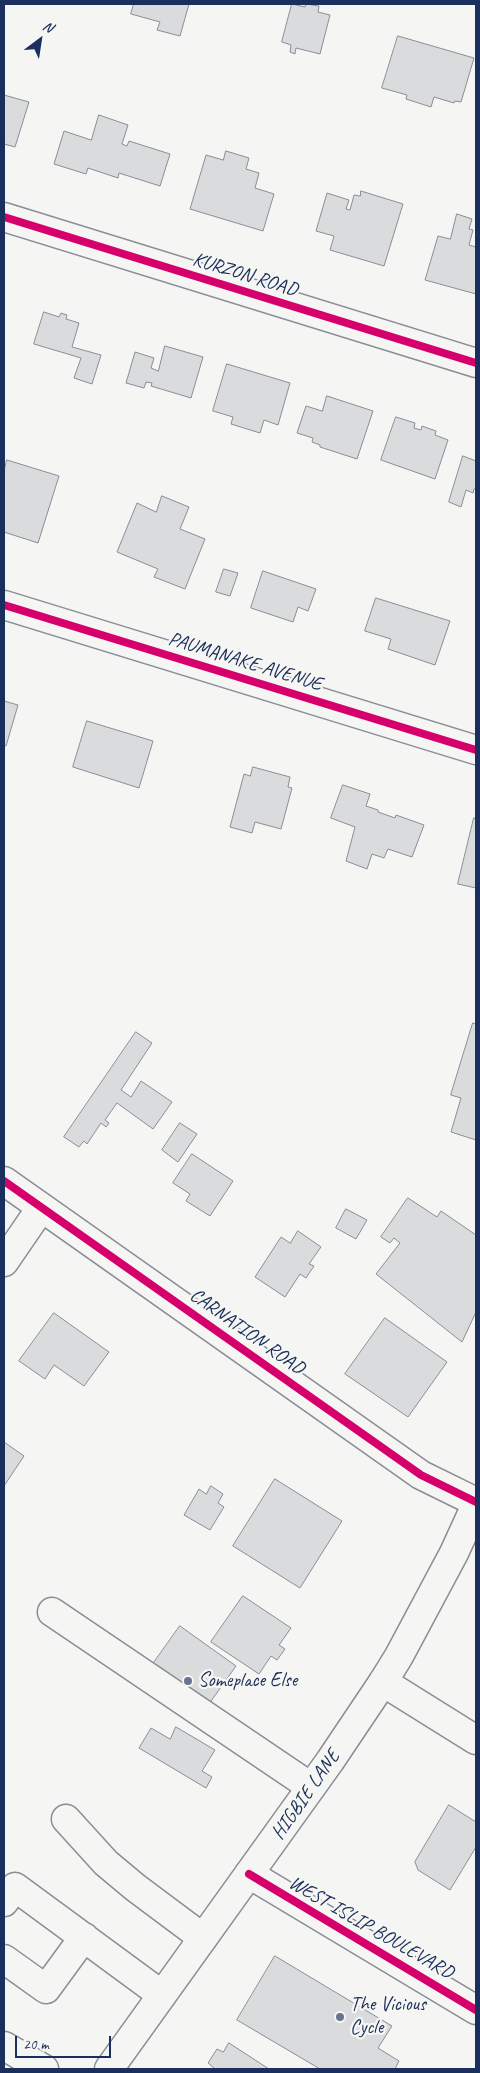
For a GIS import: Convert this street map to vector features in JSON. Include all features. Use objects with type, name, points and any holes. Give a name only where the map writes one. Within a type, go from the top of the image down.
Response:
[{"type":"street","name":"KURZON ROAD","points":[[4,217],[476,363]]},
{"type":"street","name":"PAUMANAKE AVENUE","points":[[4,604],[476,750]]},
{"type":"street","name":"CARNATION ROAD","points":[[4,1180],[422,1475],[476,1504]]},
{"type":"street","points":[[4,1262],[42,1208]]},
{"type":"street","name":"HIGBIE LANE","points":[[109,2069],[311,1787],[383,1682],[454,1554],[476,1504]]},
{"type":"street","points":[[52,1612],[311,1787]]},
{"type":"street","points":[[383,1682],[476,1740]]},
{"type":"street","points":[[66,1819],[106,1863],[203,1938]]},
{"type":"street","name":"WEST ISLIP BOULEVARD","points":[[249,1874],[476,2010]]},
{"type":"street","points":[[4,1902],[15,1887],[162,1995]]},
{"type":"street","points":[[4,1959],[46,1989],[84,1937]]},
{"type":"street","points":[[4,2046],[44,2069]]},
{"type":"building","points":[[134,4],[189,4],[180,36],[157,30],[160,22],[131,14]]},
{"type":"building","points":[[292,4],[305,7],[306,4],[319,6],[318,12],[330,15],[320,54],[296,48],[295,54],[290,52],[291,45],[282,42]]},
{"type":"building","points":[[398,36],[474,58],[461,102],[455,101],[454,103],[434,97],[431,107],[406,99],[407,95],[382,88]]},
{"type":"building","points":[[4,95],[29,102],[15,147],[4,144]]},
{"type":"building","points":[[99,115],[128,125],[122,144],[127,146],[129,141],[170,154],[160,186],[119,173],[118,178],[88,168],[86,174],[54,164],[64,131],[91,140]]},
{"type":"building","points":[[226,151],[249,158],[246,169],[259,173],[255,188],[274,194],[263,231],[190,209],[206,155],[223,160]]},
{"type":"building","points":[[361,191],[403,204],[384,266],[330,250],[334,236],[316,231],[327,193],[349,200],[346,209],[350,210],[354,195],[360,196]]},
{"type":"building","points":[[457,214],[472,219],[469,229],[473,230],[469,245],[476,247],[476,294],[425,280],[438,236],[450,239]]},
{"type":"building","points":[[44,312],[59,317],[61,313],[67,315],[66,319],[79,323],[72,347],[101,355],[92,384],[74,378],[81,358],[34,344]]},
{"type":"building","points":[[165,346],[203,357],[191,398],[151,386],[152,383],[146,382],[144,388],[126,383],[135,352],[154,358],[151,368],[158,371]]},
{"type":"building","points":[[227,364],[290,383],[278,425],[264,420],[260,433],[231,424],[233,417],[213,411]]},
{"type":"building","points":[[327,396],[373,411],[357,459],[320,447],[320,445],[312,442],[313,438],[297,433],[306,406],[322,411]]},
{"type":"building","points":[[396,417],[415,423],[414,428],[421,430],[422,426],[436,431],[435,435],[448,440],[435,479],[381,460]]},
{"type":"building","points":[[463,456],[476,461],[476,489],[474,489],[473,493],[466,490],[461,507],[449,502]]},
{"type":"building","points":[[7,460],[59,476],[38,543],[4,532],[4,471]]},
{"type":"building","points":[[162,496],[189,507],[180,529],[205,539],[185,589],[154,577],[158,569],[117,552],[137,503],[156,512]]},
{"type":"building","points":[[224,569],[238,573],[230,596],[216,592]]},
{"type":"building","points":[[263,571],[316,589],[308,611],[298,607],[293,622],[251,608]]},
{"type":"building","points":[[376,598],[450,621],[435,665],[388,649],[391,639],[365,631]]},
{"type":"building","points":[[4,701],[18,705],[6,746],[4,745]]},
{"type":"building","points":[[87,721],[153,741],[139,788],[73,767]]},
{"type":"building","points":[[253,767],[290,777],[288,787],[292,788],[281,829],[255,822],[252,833],[230,827],[244,774],[250,776]]},
{"type":"building","points":[[343,785],[370,794],[366,806],[378,810],[378,812],[395,818],[396,815],[424,825],[412,857],[388,849],[384,858],[372,854],[367,869],[346,861],[355,827],[331,818]]},
{"type":"building","points":[[474,818],[476,819],[476,888],[458,884]]},
{"type":"building","points":[[473,1023],[476,1024],[476,1140],[451,1132],[461,1098],[451,1095]]},
{"type":"building","points":[[136,1032],[152,1043],[121,1090],[131,1097],[141,1081],[172,1102],[153,1129],[117,1103],[105,1120],[109,1123],[106,1127],[101,1123],[87,1144],[84,1141],[79,1147],[64,1137]]},
{"type":"building","points":[[180,1123],[197,1134],[178,1162],[162,1150]]},
{"type":"building","points":[[192,1154],[233,1181],[210,1216],[186,1201],[190,1194],[173,1183]]},
{"type":"building","points":[[408,1198],[437,1217],[441,1211],[476,1235],[476,1312],[462,1342],[376,1274],[400,1243],[394,1238],[390,1243],[381,1237]]},
{"type":"building","points":[[346,1209],[367,1220],[356,1239],[336,1228]]},
{"type":"building","points":[[298,1231],[321,1247],[309,1264],[314,1266],[306,1278],[300,1274],[285,1297],[255,1277],[281,1237],[290,1243]]},
{"type":"building","points":[[54,1313],[109,1352],[84,1386],[54,1365],[45,1379],[19,1361]]},
{"type":"building","points":[[385,1318],[447,1362],[408,1417],[345,1374]]},
{"type":"building","points":[[4,1442],[24,1456],[4,1486]]},
{"type":"building","points":[[275,1479],[342,1521],[300,1588],[233,1546]]},
{"type":"building","points":[[211,1486],[223,1494],[218,1503],[224,1507],[210,1530],[184,1515],[199,1489],[206,1494]]},
{"type":"building","points":[[243,1596],[291,1628],[279,1645],[285,1649],[277,1660],[271,1656],[259,1674],[211,1642]]},
{"type":"building","points":[[180,1626],[236,1666],[204,1711],[148,1671]]},
{"type":"building","points":[[176,1727],[215,1750],[202,1771],[212,1777],[206,1788],[139,1748],[151,1728],[170,1739]]},
{"type":"building","points":[[449,1805],[476,1822],[476,1847],[450,1890],[418,1870],[415,1862]]},
{"type":"building","points":[[275,1956],[392,2026],[378,2048],[399,2061],[395,2069],[320,2069],[237,2020]]},
{"type":"building","points":[[229,2043],[269,2069],[213,2069],[208,2063],[217,2049],[223,2052]]},
{"type":"cycle path","points":[[4,217],[476,363]]},
{"type":"cycle path","points":[[4,605],[476,750]]},
{"type":"cycle path","points":[[4,1181],[421,1475],[476,1502]]},
{"type":"cycle path","points":[[249,1874],[476,2010]]},
{"type":"place","name":"Someplace Else","points":[[188,1681]]},
{"type":"place","name":"The Vicious Cycle","points":[[340,2017]]}]
